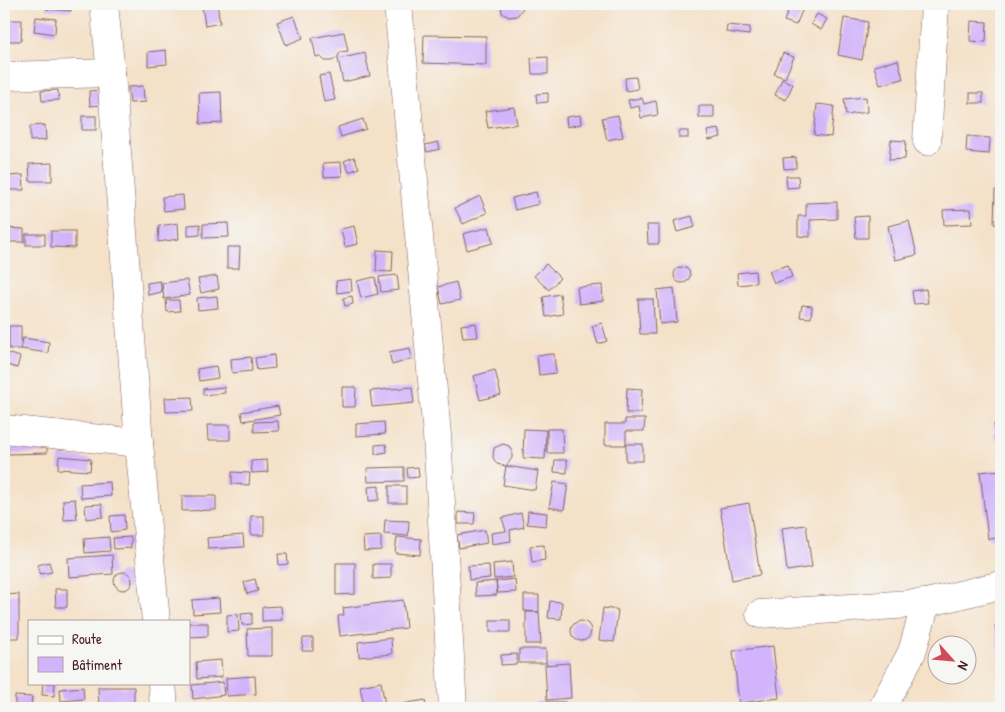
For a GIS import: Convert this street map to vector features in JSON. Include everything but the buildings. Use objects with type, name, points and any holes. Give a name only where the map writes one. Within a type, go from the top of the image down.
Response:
[{"type":"street","points":[[104,4],[139,443],[156,620]]},
{"type":"street","points":[[398,4],[437,435],[453,708]]},
{"type":"street","points":[[927,141],[935,4]]},
{"type":"street","points":[[4,76],[110,73]]},
{"type":"street","points":[[4,430],[139,443]]},
{"type":"street","points":[[760,614],[926,603],[1001,585]]},
{"type":"street","points":[[882,708],[912,652],[926,603]]},
{"type":"street","points":[[162,684],[164,708]]}]
